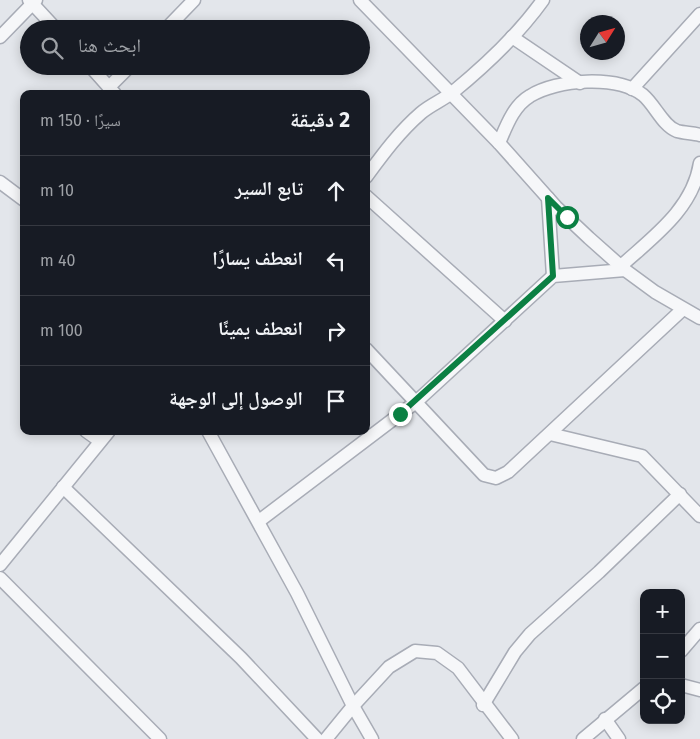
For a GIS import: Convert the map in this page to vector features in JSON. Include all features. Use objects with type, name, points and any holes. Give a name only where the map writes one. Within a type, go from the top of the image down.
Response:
[{"type":"street","points":[[175,20],[194,0]]},
{"type":"street","points":[[360,0],[499,143],[548,198],[623,268],[683,309],[700,318]]},
{"type":"street","points":[[370,172],[396,137],[422,112],[451,94],[512,37],[543,0]]},
{"type":"street","points":[[0,37],[33,1],[49,20]]},
{"type":"street","points":[[632,89],[700,14]]},
{"type":"street","points":[[512,37],[580,83]]},
{"type":"street","points":[[98,75],[112,90],[123,75]]},
{"type":"street","points":[[499,143],[514,112],[529,96],[551,88],[595,81],[616,82],[632,89],[643,96],[667,124],[676,130],[700,134]]},
{"type":"street","points":[[259,521],[416,402],[553,276],[623,268],[677,214],[698,177],[700,163]]},
{"type":"street","points":[[0,182],[20,197]]},
{"type":"street","points":[[548,198],[553,276]]},
{"type":"street","points":[[370,200],[505,321]]},
{"type":"street","points":[[370,353],[484,475],[489,477],[503,476],[683,309]]},
{"type":"street","points":[[550,434],[642,456],[699,513]]},
{"type":"street","points":[[210,435],[298,593],[353,706],[372,739]]},
{"type":"street","points":[[1,561],[104,436]]},
{"type":"street","points":[[63,487],[241,658],[317,739]]},
{"type":"street","points":[[483,704],[515,652],[530,634],[599,572],[680,494]]},
{"type":"street","points":[[0,578],[160,739]]},
{"type":"street","points":[[685,646],[700,629]]},
{"type":"street","points":[[326,739],[389,667],[415,651],[437,653],[458,668],[483,704],[512,739]]},
{"type":"street","points":[[685,686],[700,690]]},
{"type":"street","points":[[583,739],[640,691]]},
{"type":"street","points":[[605,719],[619,739]]},
{"type":"route","points":[[400,414],[416,402],[553,276],[548,198],[567,217]]}]
